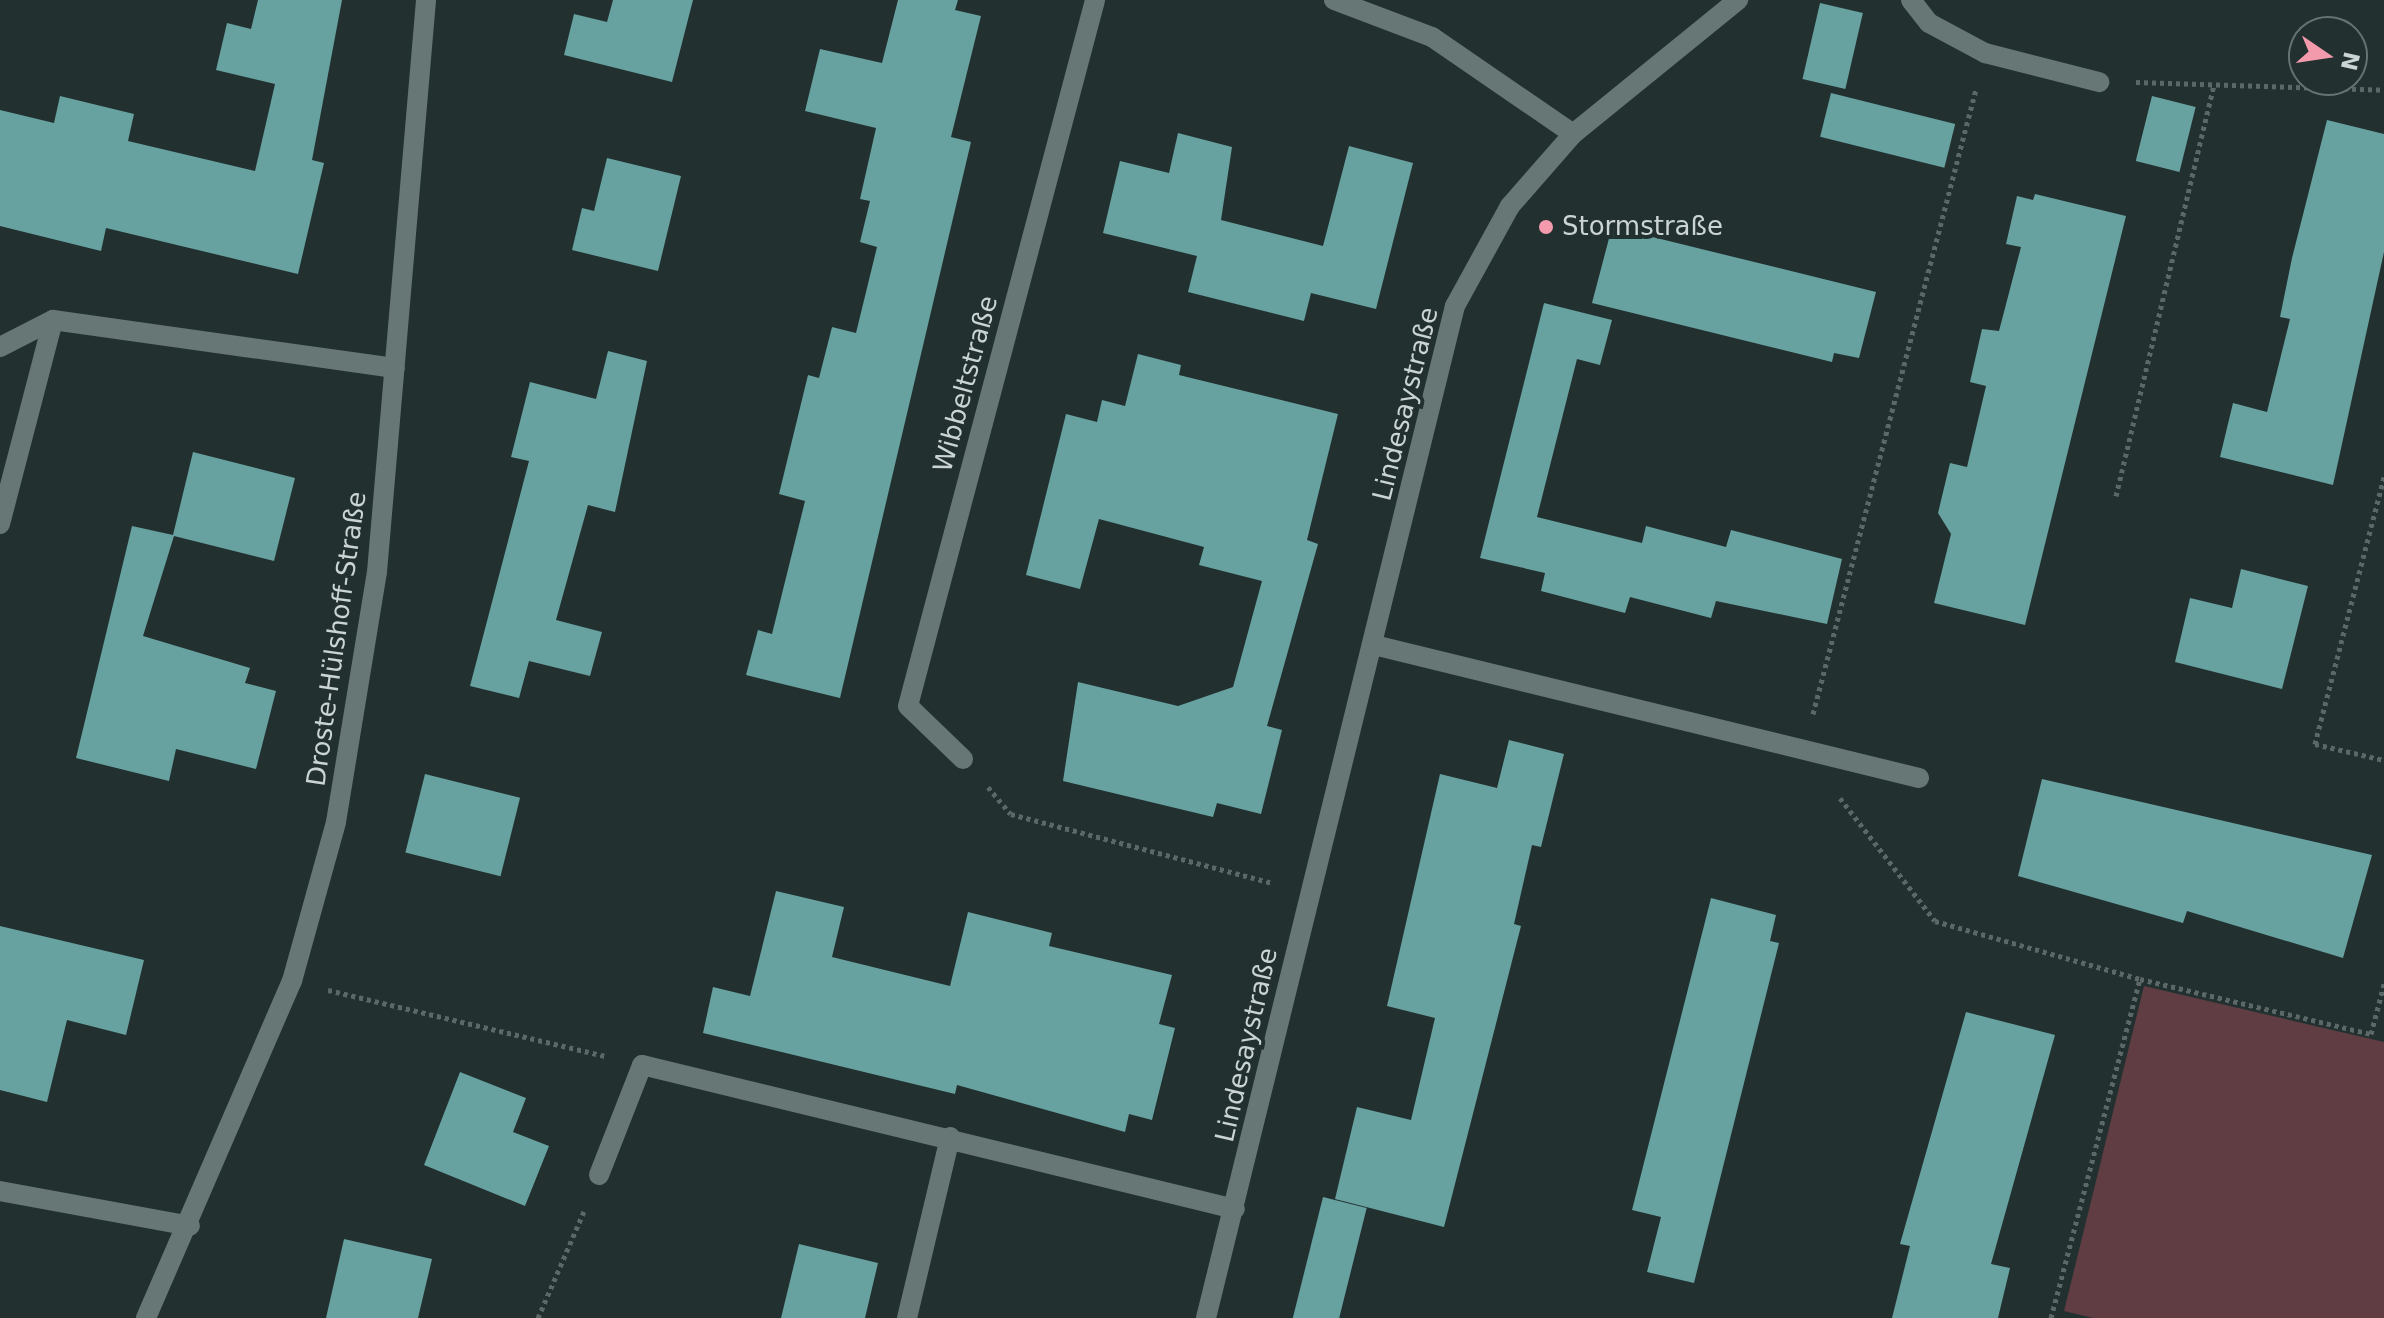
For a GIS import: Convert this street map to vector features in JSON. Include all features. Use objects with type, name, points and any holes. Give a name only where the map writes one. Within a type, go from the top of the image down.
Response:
[{"type":"street","name":"Droste-Hülshoff-Straße","points":[[146,1318],[190,1226],[292,981],[358,714],[395,368],[426,0]]},
{"type":"street","name":"Wibbeltstraße","points":[[963,759],[908,706],[1095,0]]},
{"type":"street","points":[[1334,0],[1432,37],[1573,134]]},
{"type":"street","name":"Lindesaystraße","points":[[1206,1318],[1455,306],[1510,206],[1573,134],[1738,0]]},
{"type":"street","points":[[1911,0],[1929,23],[1985,53],[2099,82]]},
{"type":"street","points":[[0,347],[53,320],[395,368]]},
{"type":"street","points":[[0,524],[53,320]]},
{"type":"street","points":[[1374,645],[1919,778]]},
{"type":"street","points":[[599,1175],[642,1065],[950,1137],[1235,1209]]},
{"type":"street","points":[[907,1318],[950,1137]]},
{"type":"street","points":[[0,1191],[190,1226]]},
{"type":"path","points":[[1985,53],[1804,751],[1935,921],[2140,979],[2371,1034],[2384,984]]},
{"type":"path","points":[[2099,82],[2384,90]]},
{"type":"path","points":[[2116,496],[2214,84]]},
{"type":"path","points":[[2384,477],[2381,507],[2315,744],[2384,760]]},
{"type":"path","points":[[963,759],[1011,814],[1309,893]]},
{"type":"path","points":[[2051,1318],[2140,979]]},
{"type":"path","points":[[292,981],[642,1065]]},
{"type":"path","points":[[538,1318],[599,1175]]},
{"type":"shaded area","points":[[2144,986],[2384,1042],[2384,1318],[2093,1318],[2064,1311]]},
{"type":"building","points":[[258,0],[342,0],[312,160],[324,163],[298,274],[106,228],[101,251],[0,226],[0,110],[54,123],[60,96],[134,114],[128,141],[255,171],[275,84],[216,70],[227,23],[251,29]]},
{"type":"building","points":[[613,0],[693,0],[672,82],[564,55],[574,14],[607,22]]},
{"type":"building","points":[[898,0],[958,0],[955,10],[981,16],[951,137],[971,142],[840,698],[746,675],[758,630],[772,634],[805,501],[779,494],[808,375],[819,378],[832,327],[856,333],[877,247],[860,242],[870,201],[860,199],[876,128],[805,111],[820,49],[882,63]]},
{"type":"building","points":[[1820,3],[1863,13],[1845,89],[1802,79]]},
{"type":"building","points":[[1831,93],[1955,124],[1944,168],[1820,137]]},
{"type":"building","points":[[2152,96],[2196,107],[2179,172],[2136,161]]},
{"type":"building","points":[[2327,120],[2384,134],[2384,252],[2333,485],[2220,457],[2233,403],[2267,412],[2290,319],[2280,317],[2292,258]]},
{"type":"building","points":[[1178,133],[1232,147],[1221,220],[1323,246],[1349,146],[1413,163],[1376,309],[1311,293],[1304,321],[1188,292],[1197,256],[1103,233],[1120,161],[1169,173]]},
{"type":"building","points":[[607,158],[681,176],[658,271],[572,250],[582,208],[594,211]]},
{"type":"building","points":[[2035,194],[2126,216],[2025,625],[1934,603],[1951,534],[1938,513],[1950,463],[1967,467],[1986,386],[1970,382],[1982,329],[1999,331],[2021,247],[2006,244],[2017,196],[2033,200]]},
{"type":"building","points":[[1612,227],[1876,292],[1859,358],[1834,353],[1832,362],[1592,303]]},
{"type":"building","points":[[1544,303],[1612,320],[1600,365],[1577,359],[1537,517],[1642,543],[1646,526],[1726,547],[1731,530],[1842,559],[1827,624],[1716,601],[1711,618],[1630,597],[1625,613],[1541,591],[1545,573],[1480,558]]},
{"type":"building","points":[[608,351],[647,361],[615,512],[588,505],[556,620],[602,632],[590,676],[529,661],[519,698],[470,686],[529,461],[511,457],[530,382],[596,399]]},
{"type":"building","points":[[1138,354],[1181,365],[1179,375],[1338,414],[1307,540],[1318,544],[1267,726],[1282,730],[1261,814],[1217,803],[1213,817],[1063,781],[1078,682],[1178,706],[1233,687],[1262,581],[1199,565],[1204,547],[1099,519],[1080,589],[1026,575],[1066,414],[1097,422],[1102,400],[1125,406]]},
{"type":"building","points":[[193,452],[295,478],[274,561],[174,536],[143,636],[250,668],[245,683],[276,691],[256,769],[176,749],[169,781],[76,758],[132,526],[173,535]]},
{"type":"building","points":[[2241,569],[2308,586],[2282,689],[2175,662],[2190,598],[2232,608]]},
{"type":"building","points":[[1509,740],[1564,754],[1541,847],[1532,845],[1514,924],[1521,926],[1444,1227],[1335,1199],[1357,1107],[1411,1120],[1435,1018],[1387,1006],[1440,774],[1497,788]]},
{"type":"building","points":[[425,774],[520,798],[500,876],[405,853]]},
{"type":"building","points":[[2042,779],[2372,855],[2343,958],[2187,911],[2183,923],[2018,876]]},
{"type":"building","points":[[776,891],[844,907],[832,957],[950,986],[968,912],[1052,933],[1049,946],[1172,975],[1159,1024],[1175,1028],[1152,1120],[1129,1114],[1125,1132],[957,1085],[955,1094],[703,1033],[713,987],[750,996]]},
{"type":"building","points":[[1711,898],[1776,915],[1770,941],[1779,943],[1694,1283],[1647,1272],[1661,1217],[1632,1210]]},
{"type":"building","points":[[0,926],[144,960],[126,1035],[67,1020],[47,1102],[0,1090]]},
{"type":"building","points":[[1966,1012],[2055,1035],[1991,1264],[2010,1268],[1998,1318],[1892,1318],[1910,1246],[1900,1244]]},
{"type":"building","points":[[460,1072],[526,1098],[513,1132],[549,1146],[525,1206],[424,1165]]},
{"type":"building","points":[[1323,1197],[1367,1208],[1339,1318],[1293,1318]]},
{"type":"building","points":[[344,1239],[432,1259],[418,1318],[326,1318]]},
{"type":"building","points":[[799,1244],[878,1263],[865,1318],[781,1318]]},
{"type":"place","name":"Stormstraße","points":[[1546,227]]}]
